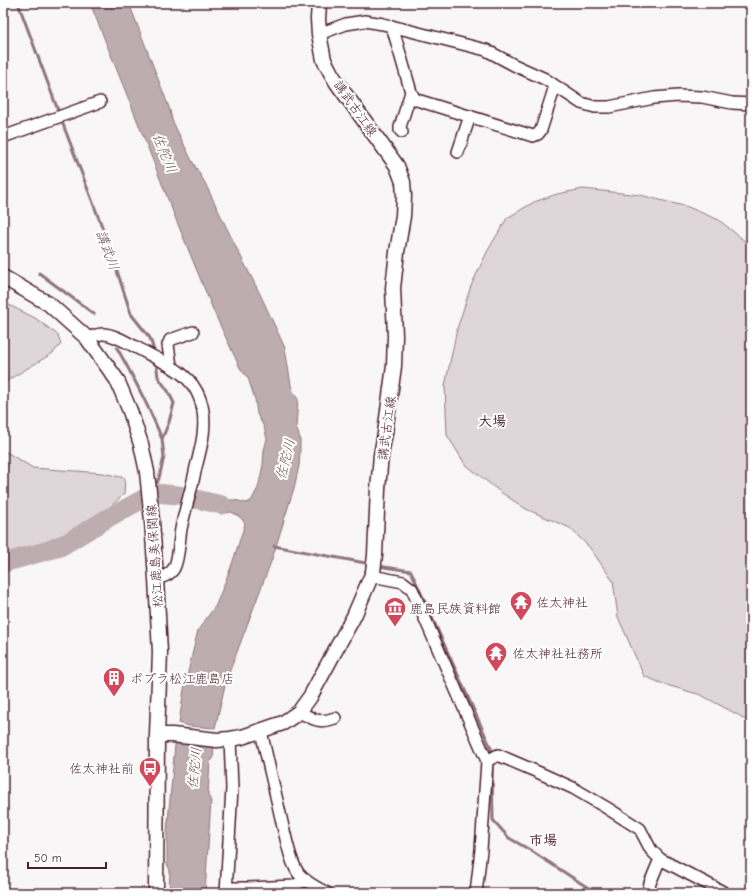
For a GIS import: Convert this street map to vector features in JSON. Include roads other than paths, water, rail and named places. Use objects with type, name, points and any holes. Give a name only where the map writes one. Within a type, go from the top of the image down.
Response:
[{"type":"main road","name":"講武古江線","points":[[157,735],[224,740],[242,737],[283,723],[299,712],[310,698],[354,616],[373,569],[381,455],[394,366],[395,336],[393,288],[403,216],[403,182],[397,166],[331,73],[324,60],[319,34],[319,3]]},
{"type":"main road","name":"松江鹿島美保関線","points":[[3,277],[49,304],[87,338],[117,380],[128,405],[141,444],[147,472],[152,521],[160,652],[157,735],[156,893]]},
{"type":"street","points":[[319,34],[346,24],[365,21],[392,26],[486,50],[545,79],[582,103],[595,107],[608,107],[654,98],[678,96],[702,97],[732,103],[751,104]]},
{"type":"street","points":[[392,26],[411,92],[417,100],[535,136],[539,133],[555,86]]},
{"type":"street","points":[[402,132],[400,127],[411,92]]},
{"type":"street","points":[[3,137],[100,102]]},
{"type":"street","points":[[458,152],[470,116]]},
{"type":"street","points":[[171,366],[168,346],[170,340],[193,332]]},
{"type":"street","points":[[87,338],[101,333],[110,335],[171,366],[190,380],[200,399],[204,427],[202,442],[184,516],[176,562],[173,569],[166,576],[156,579]]},
{"type":"street","points":[[373,569],[403,582],[412,589],[490,759],[476,893]]},
{"type":"street","points":[[299,712],[320,721],[327,721],[335,718]]},
{"type":"street","points":[[261,731],[288,847],[294,865],[306,880],[318,889],[327,893]]},
{"type":"street","points":[[224,740],[232,788],[226,890],[293,886],[306,880]]},
{"type":"street","points":[[490,759],[498,755],[573,788],[640,829],[651,850],[660,859],[725,893]]},
{"type":"street","points":[[648,893],[650,883],[660,859]]},
{"type":"water","name":"佐陀川","points":[[90,3],[129,3],[170,110],[172,120],[192,161],[205,183],[285,348],[291,385],[294,394],[298,399],[296,427],[300,438],[300,451],[299,466],[294,488],[272,559],[226,681],[215,728],[189,726],[179,723],[184,689],[198,630],[216,605],[231,567],[245,524],[242,519],[231,512],[226,513],[218,511],[196,503],[198,493],[225,500],[235,500],[246,503],[251,501],[258,488],[267,439],[264,427],[257,414],[255,399],[248,378],[240,368],[214,312]]},
{"type":"water","name":"佐陀川","points":[[179,743],[214,746],[213,759],[210,761],[208,796],[211,800],[205,893],[169,893],[170,870],[167,864],[167,832],[175,745]]},
{"type":"waterway","name":"講武川","points":[[18,3],[59,113]]},
{"type":"waterway","name":"講武川","points":[[61,119],[106,237],[131,314],[150,338],[155,354]]},
{"type":"waterway","points":[[39,273],[94,314]]},
{"type":"waterway","points":[[117,348],[141,393],[162,439]]},
{"type":"waterway","name":"講武川","points":[[154,491],[164,457],[162,439],[169,422],[174,403],[158,377],[156,361]]},
{"type":"waterway","name":"講武川","points":[[3,563],[60,547],[108,518],[154,493],[178,495],[222,505]]},
{"type":"waterway","points":[[274,546],[371,564]]},
{"type":"waterway","points":[[378,566],[411,571],[491,748],[492,755]]},
{"type":"waterway","points":[[492,763],[493,820],[509,838],[596,893]]},
{"type":"place","name":"佐太神社","points":[[521,622]]},
{"type":"place","name":"鹿島民族資料館","points":[[395,628]]},
{"type":"place","name":"佐太神社社務所","points":[[496,672]]},
{"type":"place","name":"ポプラ松江鹿島店","points":[[114,698]]},
{"type":"place","name":"佐太神社前","points":[[150,788]]},
{"type":"district","name":"大場","points":[[492,421]]},
{"type":"district","name":"市場","points":[[543,840]]}]
